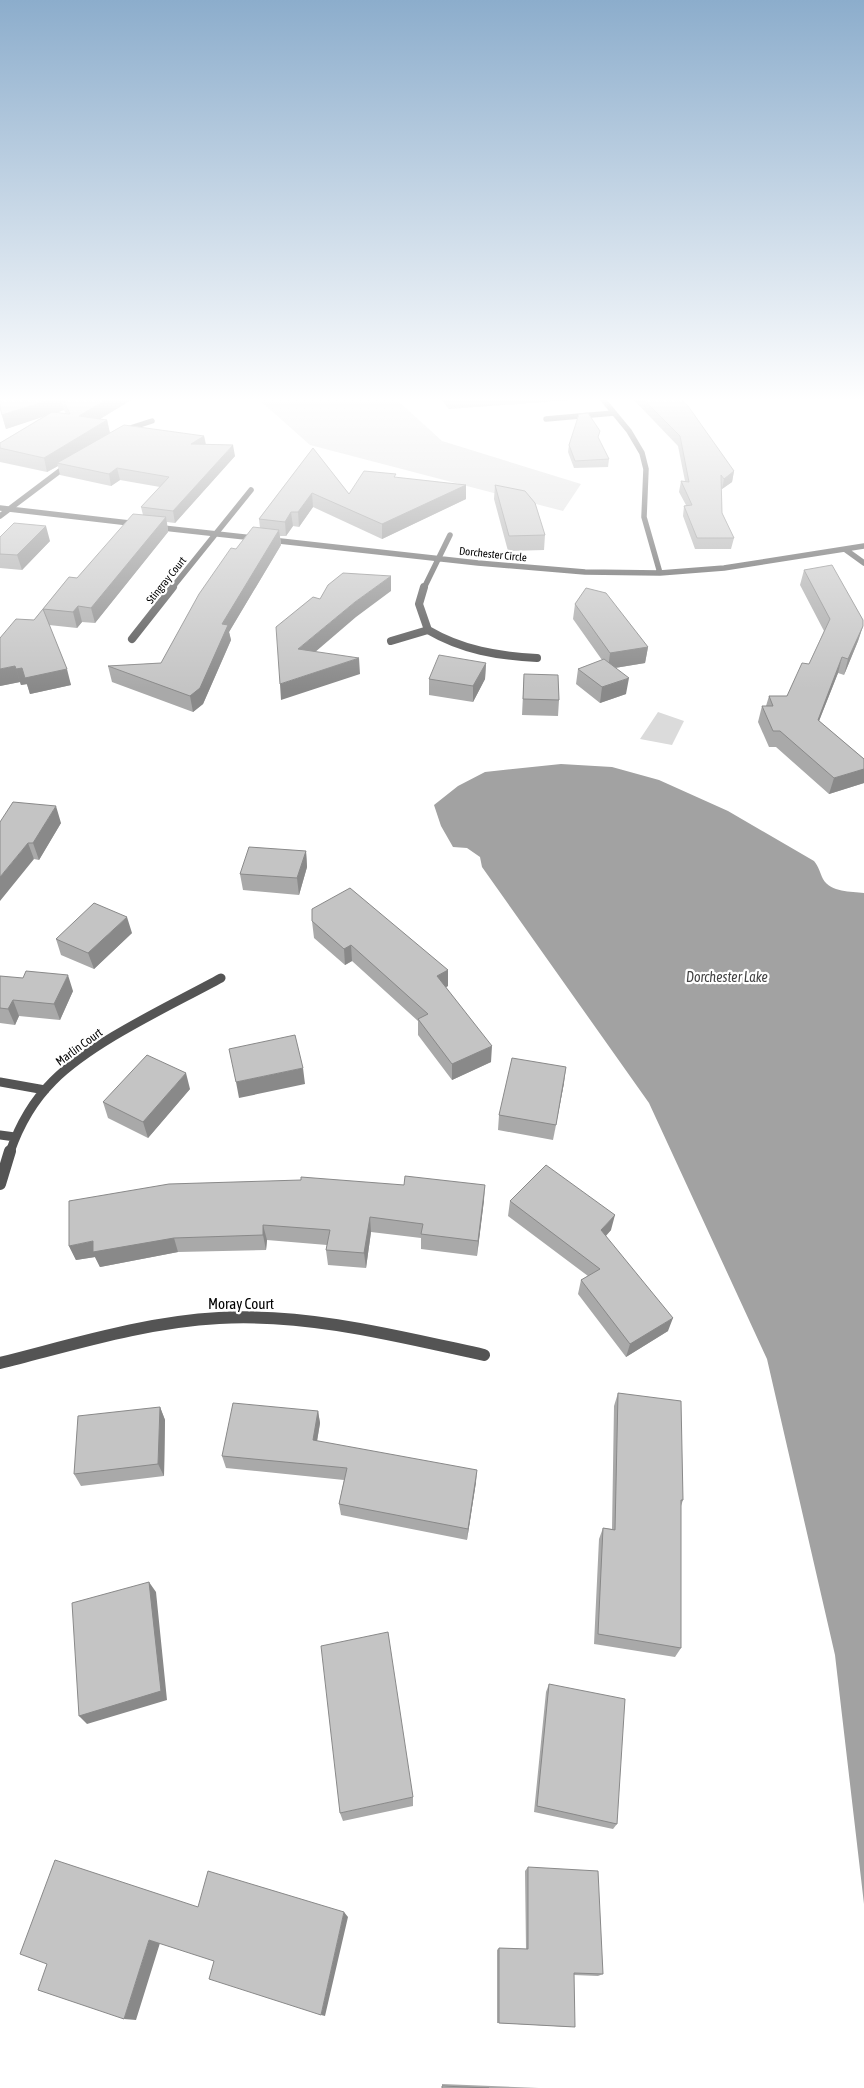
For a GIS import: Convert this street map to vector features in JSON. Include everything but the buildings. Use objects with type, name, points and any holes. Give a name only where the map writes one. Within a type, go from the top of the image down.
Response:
[{"type":"street","points":[[0,516],[28,494]]},
{"type":"street","name":"Stingray Court","points":[[132,639],[247,494]]},
{"type":"street","points":[[646,494],[645,522],[660,573]]},
{"type":"street","name":"Dorchester Circle","points":[[0,508],[216,534],[560,571],[660,573],[751,566],[864,546]]},
{"type":"street","points":[[450,535],[440,559],[422,592],[419,604],[428,630],[449,642],[486,654],[537,658]]},
{"type":"street","points":[[846,550],[864,563]]},
{"type":"street","points":[[391,640],[428,630]]},
{"type":"street","name":"Marlin Court","points":[[0,1184],[15,1137],[45,1090],[70,1066],[94,1049],[221,978]]},
{"type":"street","points":[[0,1082],[45,1090]]},
{"type":"street","points":[[0,1135],[15,1137]]},
{"type":"street","name":"Moray Court","points":[[0,1362],[127,1332],[208,1319],[249,1317],[295,1320],[368,1331],[484,1355]]},
{"type":"shaded area","points":[[500,494],[574,494],[563,511]]},
{"type":"shaded area","points":[[658,712],[684,721],[672,745],[640,739]]},
{"type":"water","name":"Dorchester Lake","points":[[561,764],[612,767],[659,780],[728,811],[814,861],[823,879],[831,887],[864,893],[864,1904],[835,1655],[767,1359],[649,1103],[482,867],[480,857],[467,848],[453,847],[441,826],[434,805],[458,786],[485,772]]}]
